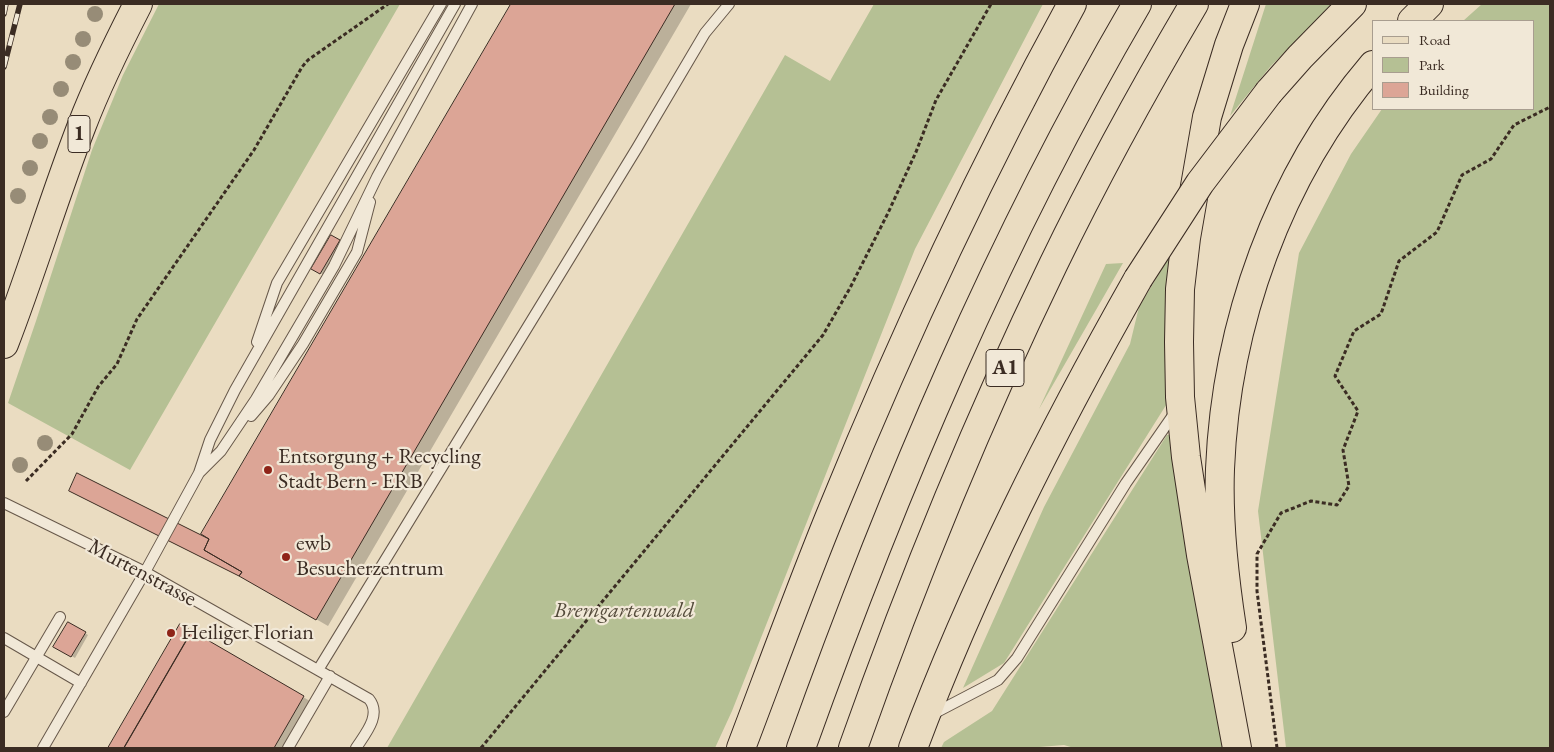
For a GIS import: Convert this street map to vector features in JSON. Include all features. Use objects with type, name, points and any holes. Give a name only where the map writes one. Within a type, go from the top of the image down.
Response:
[{"type":"main road","name":"1","points":[[4,344],[82,124],[106,69],[138,4]]},
{"type":"main road","points":[[742,748],[831,513],[928,288],[1012,115],[1072,4]]},
{"type":"main road","name":"A1","points":[[801,748],[884,526],[961,345],[1041,178],[1076,111],[1137,4]]},
{"type":"main road","name":"A1","points":[[853,748],[929,546],[1003,371],[1086,199],[1120,134],[1194,4]]},
{"type":"main road","points":[[1237,748],[1194,516],[1181,404],[1179,342],[1180,290],[1186,238],[1207,117],[1229,45],[1245,4]]},
{"type":"main road","points":[[913,748],[983,579],[1030,480],[1092,360],[1138,279],[1200,183],[1269,92],[1326,29],[1352,4]]},
{"type":"main road","points":[[1413,20],[1429,4]]},
{"type":"main road","points":[[1246,748],[1244,714],[1230,615],[1221,515],[1220,470],[1223,425],[1230,372],[1256,273],[1287,197],[1309,155],[1340,107],[1372,66]]},
{"type":"lane","points":[[250,364],[277,282],[441,4]]},
{"type":"lane","points":[[43,748],[145,572],[198,473],[210,440],[250,364],[455,4]]},
{"type":"lane","points":[[221,451],[256,398],[334,266],[377,177],[472,4]]},
{"type":"lane","points":[[318,670],[638,148],[705,33],[729,4]]},
{"type":"lane","points":[[198,473],[221,451],[269,395],[303,344],[357,252],[377,177]]},
{"type":"lane","points":[[925,718],[998,680],[1017,658],[1126,483],[1181,404]]},
{"type":"lane","name":"Murtenstrasse","points":[[4,503],[145,572],[369,699],[373,706],[374,716],[356,748]]},
{"type":"lane","points":[[4,712],[60,617]]},
{"type":"lane","points":[[4,638],[81,683]]},
{"type":"lane","points":[[288,748],[330,676]]},
{"type":"path","points":[[26,481],[72,434],[98,386],[117,364],[137,319],[254,150],[302,67],[308,60],[388,4]]},
{"type":"path","points":[[481,748],[823,335],[850,288],[888,213],[916,152],[936,100],[992,4]]},
{"type":"path","points":[[1277,748],[1257,591],[1257,554],[1281,513],[1311,500],[1337,505],[1349,486],[1343,450],[1358,411],[1335,376],[1354,331],[1381,314],[1399,261],[1437,232],[1462,175],[1490,159],[1514,125],[1550,107]]},
{"type":"green space","points":[[159,4],[400,4],[130,470],[8,403],[92,150],[123,75]]},
{"type":"green space","name":"Bremgartenwald","points":[[874,4],[1043,4],[915,249],[732,711],[715,748],[387,748],[785,55],[830,81]]},
{"type":"green space","points":[[1266,4],[1332,4],[1270,67],[1230,116]]},
{"type":"green space","points":[[1482,4],[1550,4],[1550,748],[1286,748],[1258,511],[1299,253],[1351,154],[1381,110],[1534,110],[1534,20],[1464,20]]},
{"type":"green space","points":[[1175,247],[1168,402],[1004,663],[963,688],[1044,507],[1130,344],[1139,307]]},
{"type":"green space","points":[[1123,263],[1039,409],[1106,264]]},
{"type":"green space","points":[[1167,435],[1173,435],[1225,748],[1074,748],[1064,745],[1027,748],[941,748],[944,742],[992,711]]},
{"type":"building","points":[[511,4],[675,4],[316,620],[239,576],[242,572],[204,550],[209,539],[201,534]]},
{"type":"building","points":[[331,235],[340,240],[320,274],[311,269]]},
{"type":"building","points":[[77,473],[209,539],[204,550],[242,572],[239,576],[69,491]]},
{"type":"building","points":[[68,622],[86,632],[71,657],[53,647]]},
{"type":"building","points":[[180,624],[192,631],[124,748],[108,748]]},
{"type":"building","points":[[192,631],[304,696],[274,748],[124,748]]},
{"type":"railway","points":[[4,14],[6,4]]},
{"type":"railway","points":[[4,67],[20,4]]},
{"type":"place","name":"Entsorgung + Recycling Stadt Bern - ERB","points":[[268,470]]},
{"type":"place","name":"ewb Besucherzentrum","points":[[286,557]]},
{"type":"place","name":"Heiliger Florian","points":[[171,633]]}]
